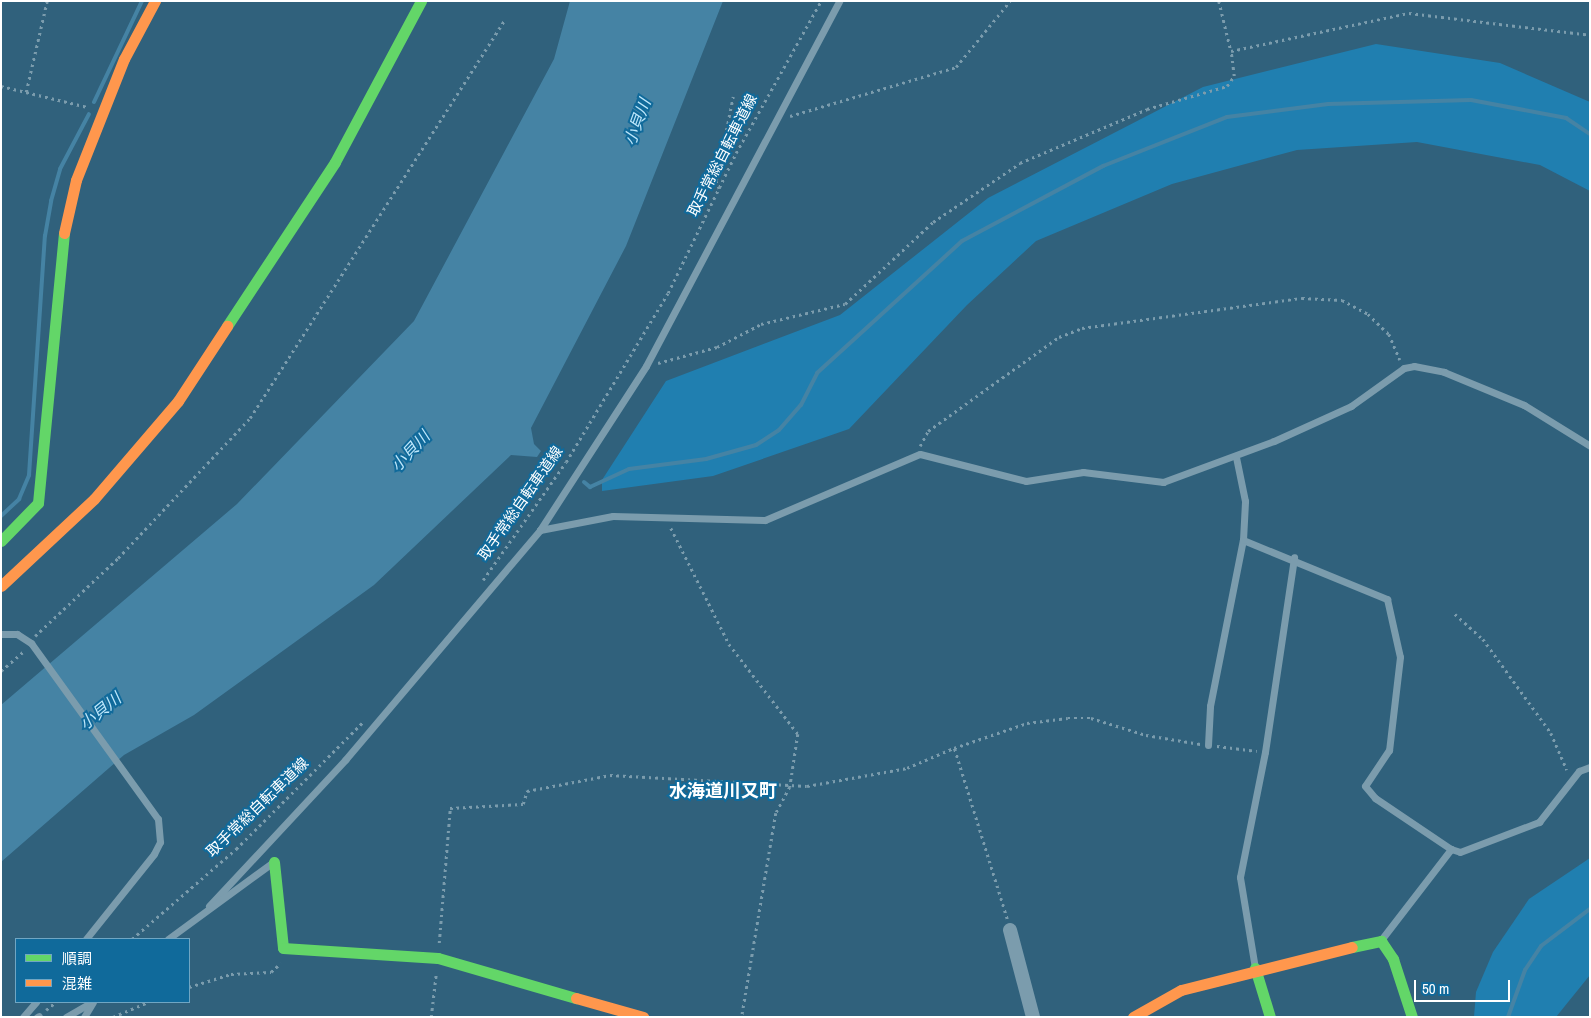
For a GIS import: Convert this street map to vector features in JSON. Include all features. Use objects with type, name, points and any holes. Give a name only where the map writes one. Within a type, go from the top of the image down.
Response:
[{"type":"street","points":[[1,541],[38,503],[60,249],[76,180],[102,111],[154,1]]},
{"type":"street","points":[[1,586],[94,499],[178,402],[335,162],[421,1]]},
{"type":"street","points":[[274,862],[283,948],[438,958],[644,1017]]},
{"type":"street","points":[[1010,930],[1034,1017]]},
{"type":"street","points":[[1133,1017],[1181,990],[1254,968],[1381,941],[1393,959],[1412,1017]]},
{"type":"street","points":[[1254,968],[1270,1017]]},
{"type":"lane","points":[[209,906],[345,760],[540,530],[646,366],[839,1]]},
{"type":"lane","points":[[540,530],[613,516],[765,520],[805,506],[914,456],[939,457],[1026,481],[1083,472],[1164,482],[1208,462],[1236,458],[1350,406],[1404,368],[1444,372],[1487,389],[1554,420],[1590,446]]},
{"type":"lane","points":[[1208,745],[1210,706],[1243,540],[1245,501],[1236,458]]},
{"type":"lane","points":[[1243,540],[1294,557],[1387,599],[1400,657],[1390,750],[1365,786],[1375,798],[1451,849],[1460,852],[1539,822],[1571,786],[1579,770],[1590,767]]},
{"type":"lane","points":[[1254,968],[1240,877],[1266,752],[1294,557]]},
{"type":"lane","points":[[1,634],[16,634],[31,643],[153,808],[160,842],[87,938]]},
{"type":"lane","points":[[1381,941],[1451,849]]},
{"type":"lane","points":[[169,938],[209,906],[274,862]]},
{"type":"lane","points":[[24,1017],[35,1003]]},
{"type":"lane","points":[[66,1017],[91,1003]]},
{"type":"lane","points":[[84,1017],[92,1003]]},
{"type":"path","points":[[26,92],[47,1]]},
{"type":"path","name":"取手常総自転車道線","points":[[481,583],[566,462],[668,293],[718,189],[820,1]]},
{"type":"path","points":[[786,120],[956,67],[1010,1]]},
{"type":"path","points":[[646,366],[716,347],[762,324],[845,304],[933,222],[1020,163],[1148,109],[1227,86],[1234,76],[1231,51],[1219,1]]},
{"type":"path","points":[[1231,51],[1409,12],[1590,35]]},
{"type":"path","points":[[1,671],[31,643],[250,418],[504,21]]},
{"type":"path","points":[[1582,35],[1590,39]]},
{"type":"path","points":[[1,86],[102,111]]},
{"type":"path","points":[[718,189],[716,181],[733,97]]},
{"type":"path","points":[[914,456],[928,431],[1059,336],[1082,328],[1302,298],[1342,300],[1368,314],[1389,334],[1404,368]]},
{"type":"path","points":[[666,517],[729,644],[798,734],[790,787],[776,813],[742,1017]]},
{"type":"path","points":[[1455,614],[1483,639],[1551,733],[1571,786]]},
{"type":"path","points":[[431,1017],[438,958],[450,808],[523,804],[527,791],[610,775],[790,787],[907,768],[954,748],[1028,723],[1068,718],[1091,718],[1146,735],[1266,752]]},
{"type":"path","name":"取手常総自転車道線","points":[[133,938],[236,849],[364,720]]},
{"type":"path","points":[[954,748],[1010,930]]},
{"type":"path","points":[[190,987],[231,974],[276,970],[283,948]]},
{"type":"path","points":[[38,1016],[55,1003]]},
{"type":"path","points":[[113,1017],[146,1003]]},
{"type":"shaded area","points":[[1376,44],[1500,63],[1590,102],[1590,191],[1540,165],[1417,142],[1297,150],[1172,184],[1036,241],[967,305],[849,429],[713,476],[602,491],[602,480],[666,381],[840,315],[988,198],[1203,87]]},
{"type":"shaded area","points":[[1590,858],[1590,975],[1556,1017],[1474,1017],[1476,992],[1493,952],[1529,899]]},
{"type":"water","name":"小貝川","points":[[570,1],[723,1],[626,246],[531,428],[534,444],[541,451],[537,457],[511,455],[374,585],[194,715],[124,755],[1,862],[1,705],[237,504],[414,321],[554,59]]},
{"type":"waterway","points":[[94,102],[142,1]]},
{"type":"waterway","points":[[584,482],[590,487],[629,469],[706,459],[756,445],[779,430],[801,405],[817,373],[962,241],[1103,166],[1227,117],[1328,104],[1471,100],[1566,118],[1590,134]]},
{"type":"waterway","points":[[1,516],[19,499],[29,475],[45,236],[51,201],[60,169],[89,114]]},
{"type":"waterway","points":[[1508,1017],[1525,970],[1541,946],[1590,909]]},
{"type":"traffic: fast","points":[[227,326],[335,162],[421,1]]},
{"type":"traffic: fast","points":[[1,541],[38,503],[64,233]]},
{"type":"traffic: fast","points":[[274,862],[283,948],[438,958],[576,998]]},
{"type":"traffic: fast","points":[[1352,947],[1381,941],[1393,959],[1412,1017]]},
{"type":"traffic: fast","points":[[1255,968],[1270,1017]]},
{"type":"traffic: slow","points":[[64,233],[76,180],[124,59],[155,1]]},
{"type":"traffic: slow","points":[[1,586],[94,499],[178,401],[227,326]]},
{"type":"traffic: slow","points":[[1133,1017],[1181,990],[1352,947]]},
{"type":"traffic: slow","points":[[576,998],[643,1017]]},
{"type":"district","name":"水海道川又町","points":[[723,791]]}]
